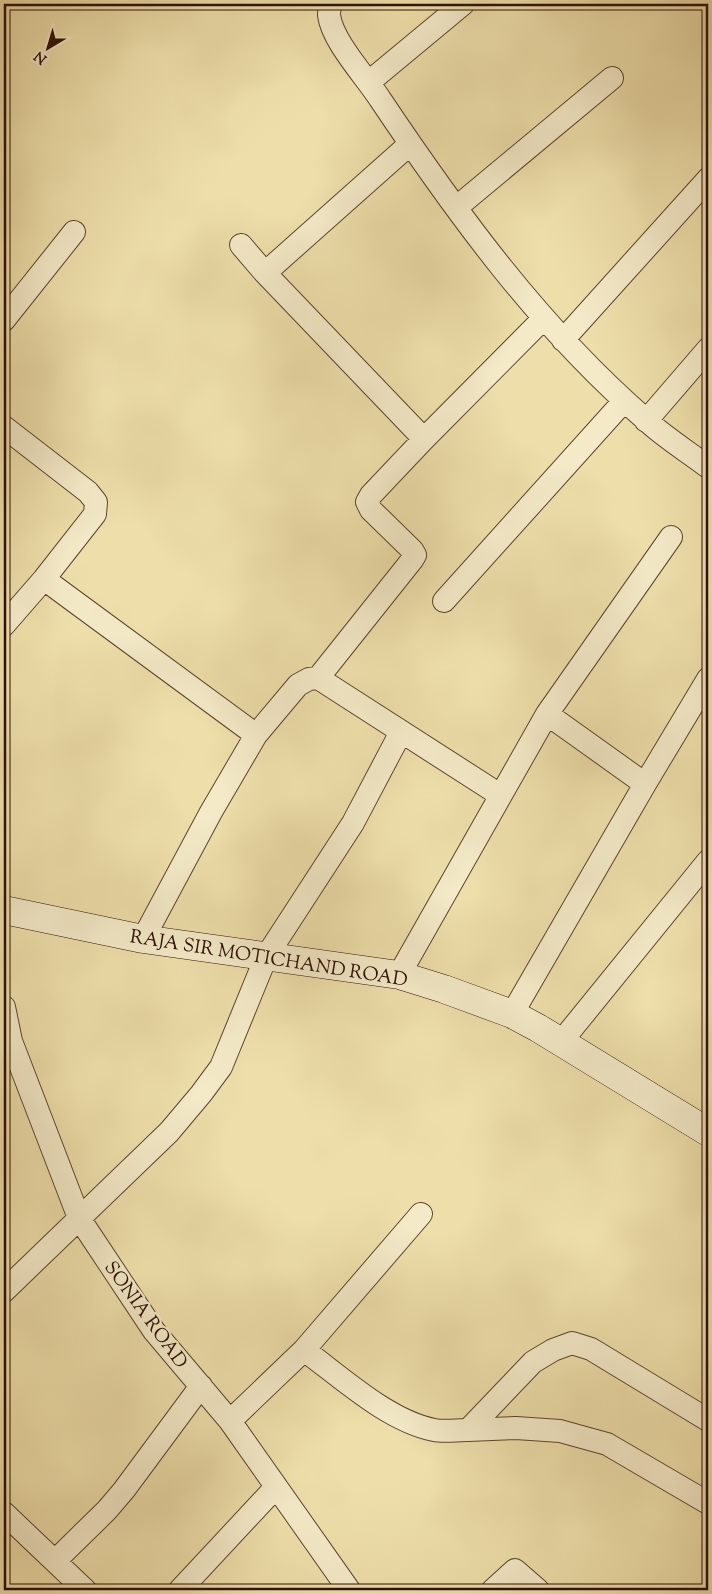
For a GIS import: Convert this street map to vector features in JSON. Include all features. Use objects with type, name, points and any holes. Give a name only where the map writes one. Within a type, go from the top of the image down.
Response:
[{"type":"street","points":[[330,4],[329,16],[337,38],[410,144],[506,275],[563,340],[624,401],[646,421],[708,467]]},
{"type":"street","points":[[369,82],[463,4]]},
{"type":"street","points":[[457,207],[612,78]]},
{"type":"street","points":[[265,273],[410,144]]},
{"type":"street","points":[[563,340],[708,180]]},
{"type":"street","points":[[4,320],[74,232]]},
{"type":"street","points":[[241,245],[265,273],[424,439]]},
{"type":"street","points":[[318,678],[415,555],[371,510],[367,502],[371,495],[544,318]]},
{"type":"street","points":[[646,421],[708,348]]},
{"type":"street","points":[[444,601],[624,401]]},
{"type":"street","points":[[4,427],[88,492],[96,502],[96,514],[4,625]]},
{"type":"street","points":[[399,975],[547,714],[670,537]]},
{"type":"street","points":[[44,579],[256,736]]},
{"type":"street","points":[[143,939],[211,812],[256,736],[298,685],[309,679],[318,678],[500,795]]},
{"type":"street","points":[[512,1014],[708,679]]},
{"type":"street","points":[[547,714],[645,784]]},
{"type":"street","points":[[4,1291],[170,1132],[221,1067],[266,957],[353,823],[402,732]]},
{"type":"street","points":[[561,1042],[708,861]]},
{"type":"street","name":"RAJA SIR MOTICHAND ROAD","points":[[4,910],[143,939],[399,975],[444,989],[512,1014],[708,1131]]},
{"type":"street","name":"SONIA ROAD","points":[[4,1007],[11,1041],[79,1218],[154,1330],[230,1421],[349,1590]]},
{"type":"street","points":[[230,1421],[304,1350],[421,1214]]},
{"type":"street","points":[[468,1430],[533,1362],[553,1350],[572,1343],[591,1349],[708,1420]]},
{"type":"street","points":[[304,1350],[376,1403],[408,1422],[435,1430],[516,1428],[560,1431],[607,1444],[658,1472],[708,1503]]},
{"type":"street","points":[[55,1561],[88,1530],[119,1496],[201,1386]]},
{"type":"street","points":[[180,1590],[276,1487]]},
{"type":"street","points":[[4,1513],[85,1590]]},
{"type":"street","points":[[494,1590],[515,1570],[538,1590]]}]
